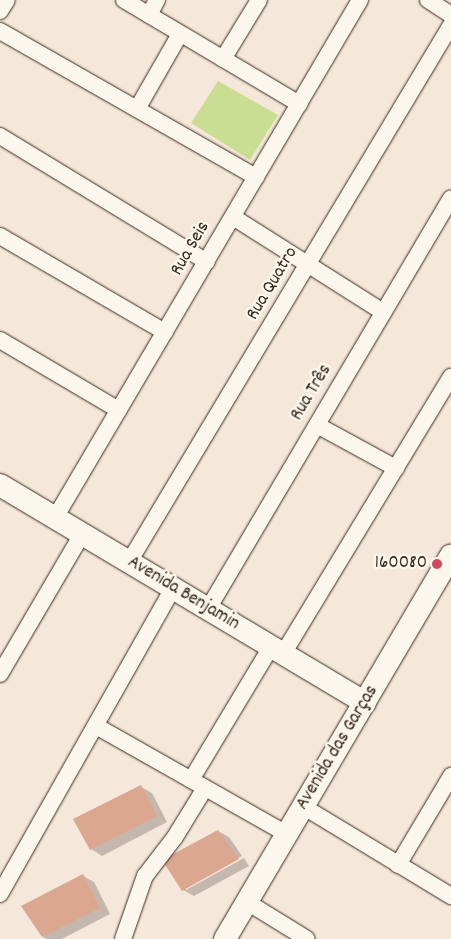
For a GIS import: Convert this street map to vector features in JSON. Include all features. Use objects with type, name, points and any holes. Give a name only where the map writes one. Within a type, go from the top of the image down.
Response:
[{"type":"main road","name":"Avenida Benjamin","points":[[0,485],[365,703]]},
{"type":"main road","name":"Avenida das Garças","points":[[225,939],[451,556]]},
{"type":"street","points":[[0,11],[7,0]]},
{"type":"street","points":[[124,0],[299,104]]},
{"type":"street","points":[[149,15],[158,0]]},
{"type":"street","points":[[223,59],[259,0]]},
{"type":"street","name":"Rua Seis","points":[[56,518],[360,0]]},
{"type":"street","points":[[428,0],[451,15]]},
{"type":"street","name":"Rua Quatro","points":[[129,562],[451,25]]},
{"type":"street","points":[[0,31],[256,177]]},
{"type":"street","points":[[137,109],[180,34]]},
{"type":"street","points":[[0,136],[207,262]]},
{"type":"street","name":"Rua Três","points":[[208,609],[451,198]]},
{"type":"street","points":[[233,217],[383,312]]},
{"type":"street","points":[[0,236],[165,332]]},
{"type":"street","points":[[0,340],[119,410]]},
{"type":"street","points":[[123,939],[145,876],[175,837],[198,784],[277,650],[396,468],[445,400],[451,377]]},
{"type":"street","points":[[317,424],[396,468]]},
{"type":"street","points":[[0,674],[82,534]]},
{"type":"street","points":[[2,885],[96,726],[174,588]]},
{"type":"street","points":[[96,726],[287,834]]},
{"type":"street","points":[[398,865],[451,776]]},
{"type":"street","points":[[304,807],[451,896]]},
{"type":"street","points":[[247,902],[308,939]]},
{"type":"green space","points":[[218,81],[278,115],[250,160],[191,123]]},
{"type":"building","points":[[141,785],[157,816],[90,850],[73,819]]},
{"type":"building","points":[[218,830],[239,859],[182,891],[162,860]]},
{"type":"building","points":[[83,874],[100,908],[42,937],[21,906]]},
{"type":"place","name":"160080","points":[[437,564]]}]
